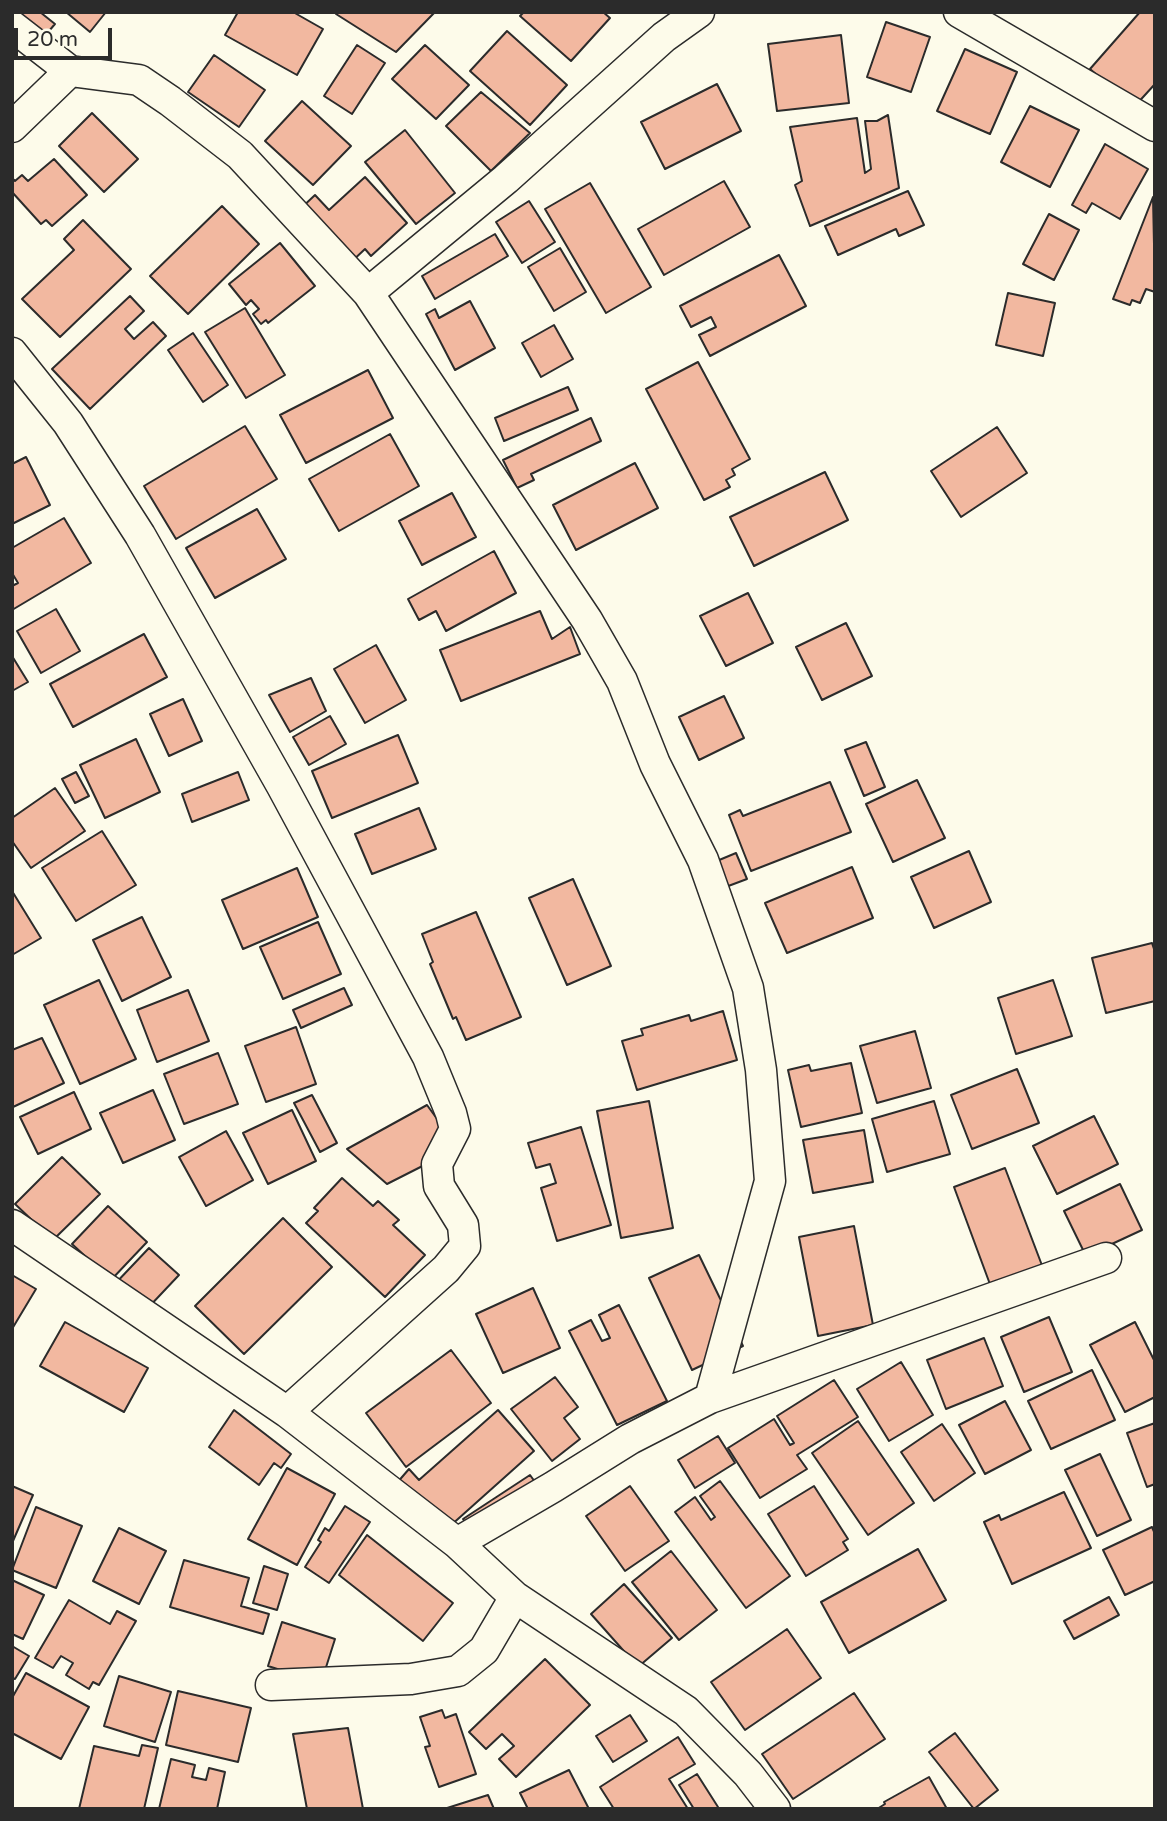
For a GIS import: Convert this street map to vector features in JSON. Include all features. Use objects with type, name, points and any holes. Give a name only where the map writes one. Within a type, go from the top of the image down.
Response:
[{"type":"street","points":[[368,293],[506,179],[664,37],[699,12]]},
{"type":"street","points":[[959,12],[1155,126]]},
{"type":"street","points":[[12,26],[70,71],[139,80],[170,100],[240,155],[368,293],[587,620],[622,681],[655,764],[703,860],[748,988],[761,1070],[770,1181],[710,1398]]},
{"type":"street","points":[[12,127],[70,71]]},
{"type":"street","points":[[12,353],[68,423],[140,535],[308,835],[428,1057],[451,1113],[455,1129],[437,1164],[439,1186],[463,1225],[465,1246],[446,1269],[287,1412]]},
{"type":"street","points":[[12,1225],[287,1412],[457,1543],[515,1597],[686,1712],[748,1774],[775,1809]]},
{"type":"street","points":[[457,1543],[629,1439],[710,1398],[1106,1258]]},
{"type":"street","points":[[271,1685],[411,1679],[458,1671],[484,1650],[515,1597]]},
{"type":"building","points":[[13,12],[40,12],[55,24],[43,38]]},
{"type":"building","points":[[66,12],[106,12],[90,32]]},
{"type":"building","points":[[238,12],[293,12],[323,29],[297,75],[225,35]]},
{"type":"building","points":[[435,12],[396,52],[336,14]]},
{"type":"building","points":[[524,12],[603,12],[610,18],[571,61],[520,16]]},
{"type":"building","points":[[1140,12],[1155,12],[1155,84],[1134,107],[1090,69]]},
{"type":"building","points":[[886,22],[930,37],[911,92],[867,77]]},
{"type":"building","points":[[507,31],[567,85],[530,125],[470,71]]},
{"type":"building","points":[[841,35],[849,103],[777,111],[768,44]]},
{"type":"building","points":[[357,45],[385,63],[352,114],[324,96]]},
{"type":"building","points":[[425,45],[469,85],[436,119],[392,79]]},
{"type":"building","points":[[965,49],[1017,72],[990,134],[937,111]]},
{"type":"building","points":[[214,55],[265,90],[239,127],[188,92]]},
{"type":"building","points":[[717,84],[741,131],[665,169],[641,122]]},
{"type":"building","points":[[481,92],[530,133],[491,171],[446,126]]},
{"type":"building","points":[[302,101],[351,146],[313,185],[265,141]]},
{"type":"building","points":[[1030,106],[1079,130],[1050,187],[1001,162]]},
{"type":"building","points":[[92,113],[138,159],[104,192],[59,146]]},
{"type":"building","points":[[888,115],[899,188],[810,226],[795,185],[802,181],[790,127],[857,118],[865,173],[871,169],[865,121],[877,121]]},
{"type":"building","points":[[405,130],[455,193],[416,224],[365,162]]},
{"type":"building","points":[[1105,144],[1148,169],[1120,219],[1092,203],[1086,213],[1072,205]]},
{"type":"building","points":[[54,159],[87,195],[52,226],[46,220],[41,224],[12,192],[12,178],[15,181],[22,175],[28,181]]},
{"type":"building","points":[[365,177],[407,223],[371,256],[365,249],[348,265],[297,212],[315,195],[329,210]]},
{"type":"building","points":[[724,181],[750,227],[664,275],[638,229]]},
{"type":"building","points":[[590,183],[651,287],[606,313],[545,209]]},
{"type":"building","points":[[908,191],[924,225],[899,236],[896,229],[838,255],[825,226]]},
{"type":"building","points":[[1153,197],[1155,292],[1146,289],[1140,303],[1132,300],[1130,305],[1113,299]]},
{"type":"building","points":[[529,201],[555,242],[522,263],[496,222]]},
{"type":"building","points":[[222,206],[259,244],[188,314],[150,276]]},
{"type":"building","points":[[1049,214],[1079,230],[1054,280],[1023,264]]},
{"type":"building","points":[[83,220],[131,269],[60,337],[22,299],[74,250],[64,239]]},
{"type":"building","points":[[495,234],[508,256],[435,299],[422,276]]},
{"type":"building","points":[[280,243],[315,286],[268,323],[266,320],[261,324],[253,314],[259,309],[251,300],[246,305],[229,284]]},
{"type":"building","points":[[560,248],[586,292],[554,311],[528,267]]},
{"type":"building","points":[[779,255],[806,306],[710,356],[699,335],[716,327],[711,317],[691,327],[680,306]]},
{"type":"building","points":[[1008,293],[1055,303],[1043,356],[996,345]]},
{"type":"building","points":[[130,296],[144,311],[125,329],[134,339],[153,322],[166,336],[90,409],[52,369]]},
{"type":"building","points":[[470,301],[495,348],[455,370],[426,314],[435,309],[439,318]]},
{"type":"building","points":[[245,308],[285,375],[246,398],[205,332]]},
{"type":"building","points":[[554,325],[573,359],[541,377],[522,343]]},
{"type":"building","points":[[193,333],[228,385],[203,402],[168,350]]},
{"type":"building","points":[[698,362],[750,459],[732,469],[735,475],[726,480],[730,487],[704,500],[646,389]]},
{"type":"building","points":[[368,370],[393,418],[306,463],[280,415]]},
{"type":"building","points":[[568,387],[578,410],[504,441],[495,418]]},
{"type":"building","points":[[591,418],[601,441],[531,474],[534,480],[517,488],[503,460]]},
{"type":"building","points":[[245,426],[277,479],[176,539],[144,486]]},
{"type":"building","points":[[997,427],[1027,473],[961,517],[931,471]]},
{"type":"building","points":[[390,434],[419,486],[339,531],[309,479]]},
{"type":"building","points":[[26,457],[50,505],[12,524],[12,464]]},
{"type":"building","points":[[635,463],[658,508],[576,550],[553,505]]},
{"type":"building","points":[[825,472],[848,520],[754,566],[730,517]]},
{"type":"building","points":[[452,493],[476,537],[422,565],[399,521]]},
{"type":"building","points":[[257,509],[286,559],[215,598],[186,548]]},
{"type":"building","points":[[64,518],[91,563],[12,610],[12,586],[18,583],[12,573],[12,548]]},
{"type":"building","points":[[494,551],[516,593],[446,631],[436,611],[419,620],[408,599]]},
{"type":"building","points":[[748,593],[773,643],[726,666],[700,616]]},
{"type":"building","points":[[56,609],[80,651],[41,673],[17,631]]},
{"type":"building","points":[[540,611],[552,639],[570,627],[580,654],[461,701],[440,650]]},
{"type":"building","points":[[846,623],[872,676],[822,700],[796,647]]},
{"type":"building","points":[[144,634],[167,677],[73,727],[50,684]]},
{"type":"building","points":[[376,645],[406,700],[365,723],[334,669]]},
{"type":"building","points":[[12,656],[28,682],[12,691]]},
{"type":"building","points":[[311,678],[326,711],[290,732],[269,695]]},
{"type":"building","points":[[724,696],[744,738],[699,760],[679,717]]},
{"type":"building","points":[[183,699],[202,741],[169,756],[150,714]]},
{"type":"building","points":[[330,716],[346,744],[309,765],[293,737]]},
{"type":"building","points":[[398,735],[418,783],[332,818],[312,771]]},
{"type":"building","points":[[136,739],[160,792],[105,818],[80,765]]},
{"type":"building","points":[[866,742],[885,787],[864,796],[845,750]]},
{"type":"building","points":[[76,772],[89,796],[75,803],[62,779]]},
{"type":"building","points":[[238,772],[249,800],[192,822],[182,794]]},
{"type":"building","points":[[917,780],[945,838],[893,862],[866,804]]},
{"type":"building","points":[[830,782],[851,832],[751,871],[729,815],[740,810],[743,816]]},
{"type":"building","points":[[55,788],[85,831],[31,868],[12,841],[12,818]]},
{"type":"building","points":[[419,808],[436,849],[372,874],[355,834]]},
{"type":"building","points":[[102,831],[136,885],[76,921],[42,868]]},
{"type":"building","points":[[969,851],[991,902],[934,928],[911,877]]},
{"type":"building","points":[[736,853],[747,879],[723,888],[712,863]]},
{"type":"building","points":[[852,867],[873,918],[787,953],[765,903]]},
{"type":"building","points":[[297,868],[318,917],[243,949],[222,900]]},
{"type":"building","points":[[573,879],[611,966],[567,985],[529,898]]},
{"type":"building","points":[[12,891],[41,938],[12,955]]},
{"type":"building","points":[[476,912],[521,1017],[466,1040],[456,1017],[453,1019],[430,964],[433,962],[422,934]]},
{"type":"building","points":[[142,917],[171,977],[122,1001],[93,940]]},
{"type":"building","points":[[318,922],[341,974],[283,999],[260,947]]},
{"type":"building","points":[[1152,943],[1155,952],[1155,1001],[1106,1013],[1092,958]]},
{"type":"building","points":[[99,980],[136,1059],[80,1084],[44,1005]]},
{"type":"building","points":[[1053,980],[1072,1036],[1016,1054],[998,998]]},
{"type":"building","points":[[344,988],[352,1005],[301,1028],[293,1010]]},
{"type":"building","points":[[188,990],[209,1041],[157,1062],[137,1010]]},
{"type":"building","points":[[723,1011],[737,1060],[637,1090],[622,1041],[643,1035],[641,1029],[689,1015],[691,1021]]},
{"type":"building","points":[[296,1027],[316,1084],[266,1102],[245,1046]]},
{"type":"building","points":[[915,1031],[931,1088],[877,1103],[860,1046]]},
{"type":"building","points":[[42,1038],[64,1083],[13,1107],[12,1050]]},
{"type":"building","points":[[218,1053],[238,1104],[184,1124],[164,1074]]},
{"type":"building","points":[[851,1063],[862,1113],[801,1127],[788,1070],[809,1065],[811,1071]]},
{"type":"building","points":[[1017,1069],[1039,1123],[972,1149],[951,1095]]},
{"type":"building","points":[[153,1090],[175,1140],[123,1163],[100,1113]]},
{"type":"building","points":[[74,1092],[91,1129],[38,1154],[20,1117]]},
{"type":"building","points":[[312,1095],[337,1143],[320,1152],[294,1103]]},
{"type":"building","points":[[649,1101],[673,1228],[621,1238],[597,1111]]},
{"type":"building","points":[[934,1101],[950,1154],[887,1172],[872,1119]]},
{"type":"building","points":[[427,1105],[458,1148],[387,1184],[347,1149]]},
{"type":"building","points":[[292,1110],[316,1161],[268,1184],[243,1133]]},
{"type":"building","points":[[1094,1116],[1118,1164],[1057,1194],[1033,1146]]},
{"type":"building","points":[[581,1127],[611,1225],[557,1241],[541,1188],[556,1183],[550,1164],[536,1168],[528,1143]]},
{"type":"building","points":[[864,1130],[873,1182],[813,1193],[803,1140]]},
{"type":"building","points":[[226,1131],[253,1180],[206,1206],[179,1157]]},
{"type":"building","points":[[62,1157],[100,1194],[53,1240],[15,1204]]},
{"type":"building","points":[[1005,1168],[1043,1268],[991,1287],[954,1187]]},
{"type":"building","points":[[342,1178],[373,1206],[378,1201],[399,1220],[393,1225],[425,1255],[385,1297],[306,1223],[318,1211],[314,1208]]},
{"type":"building","points":[[1120,1184],[1142,1230],[1086,1256],[1064,1211]]},
{"type":"building","points":[[108,1206],[147,1242],[111,1280],[72,1244]]},
{"type":"building","points":[[283,1218],[332,1267],[244,1354],[195,1306]]},
{"type":"building","points":[[854,1226],[873,1325],[818,1336],[799,1237]]},
{"type":"building","points":[[149,1248],[179,1275],[146,1310],[112,1287]]},
{"type":"building","points":[[699,1255],[743,1346],[692,1370],[649,1278]]},
{"type":"building","points":[[12,1275],[36,1289],[12,1329]]},
{"type":"building","points":[[533,1288],[560,1348],[503,1373],[476,1314]]},
{"type":"building","points":[[619,1305],[667,1401],[617,1425],[569,1331],[591,1320],[602,1341],[610,1338],[599,1315]]},
{"type":"building","points":[[1049,1317],[1072,1372],[1024,1392],[1001,1337]]},
{"type":"building","points":[[65,1322],[148,1368],[124,1412],[40,1366]]},
{"type":"building","points":[[1135,1322],[1155,1362],[1155,1397],[1125,1412],[1090,1345]]},
{"type":"building","points":[[984,1338],[1003,1386],[946,1409],[927,1360]]},
{"type":"building","points":[[451,1350],[491,1403],[406,1467],[366,1413]]},
{"type":"building","points":[[901,1362],[933,1415],[889,1441],[857,1389]]},
{"type":"building","points":[[1092,1370],[1115,1420],[1051,1449],[1028,1401]]},
{"type":"building","points":[[555,1377],[578,1407],[564,1418],[580,1439],[552,1461],[511,1409]]},
{"type":"building","points":[[834,1380],[858,1417],[797,1455],[807,1469],[760,1498],[728,1448],[774,1419],[790,1445],[794,1443],[777,1416]]},
{"type":"building","points":[[1005,1401],[1031,1450],[985,1474],[959,1425]]},
{"type":"building","points":[[234,1410],[291,1454],[281,1468],[274,1463],[259,1485],[209,1447]]},
{"type":"building","points":[[498,1410],[534,1451],[449,1527],[396,1484],[409,1469],[419,1480]]},
{"type":"building","points":[[858,1421],[914,1503],[868,1535],[812,1453]]},
{"type":"building","points":[[1155,1423],[1155,1484],[1147,1487],[1127,1433]]},
{"type":"building","points":[[942,1424],[975,1473],[934,1501],[901,1452]]},
{"type":"building","points":[[718,1436],[735,1463],[695,1488],[678,1460]]},
{"type":"building","points":[[1100,1454],[1131,1520],[1097,1536],[1065,1470]]},
{"type":"building","points":[[287,1468],[335,1494],[297,1565],[248,1539]]},
{"type":"building","points":[[530,1475],[543,1493],[476,1538],[463,1519]]},
{"type":"building","points":[[720,1481],[790,1576],[746,1608],[675,1512],[695,1497],[711,1520],[715,1517],[700,1496]]},
{"type":"building","points":[[12,1486],[33,1495],[13,1541],[12,1541]]},
{"type":"building","points":[[630,1486],[669,1541],[625,1571],[586,1516]]},
{"type":"building","points":[[814,1486],[848,1539],[843,1542],[848,1550],[806,1576],[768,1514]]},
{"type":"building","points":[[1064,1492],[1091,1548],[1012,1584],[984,1522],[999,1515],[1001,1520]]},
{"type":"building","points":[[345,1506],[370,1522],[329,1583],[305,1567],[321,1542],[318,1540],[325,1528],[329,1531]]},
{"type":"building","points":[[36,1507],[82,1526],[56,1588],[12,1570]]},
{"type":"building","points":[[1152,1527],[1155,1534],[1155,1581],[1125,1595],[1103,1550]]},
{"type":"building","points":[[119,1528],[166,1551],[139,1604],[93,1581]]},
{"type":"building","points":[[367,1535],[453,1603],[423,1641],[339,1575]]},
{"type":"building","points":[[918,1549],[946,1600],[849,1653],[821,1602]]},
{"type":"building","points":[[671,1551],[717,1610],[679,1640],[632,1582]]},
{"type":"building","points":[[184,1560],[249,1578],[241,1606],[269,1614],[263,1634],[170,1607]]},
{"type":"building","points":[[264,1566],[288,1574],[277,1610],[253,1603]]},
{"type":"building","points":[[12,1580],[44,1595],[23,1639],[12,1634]]},
{"type":"building","points":[[624,1584],[672,1638],[638,1667],[591,1614]]},
{"type":"building","points":[[1109,1597],[1119,1615],[1074,1639],[1064,1621]]},
{"type":"building","points":[[69,1600],[110,1624],[117,1611],[136,1621],[99,1685],[93,1682],[89,1689],[66,1675],[73,1663],[61,1656],[53,1668],[35,1658]]},
{"type":"building","points":[[282,1622],[335,1639],[321,1683],[268,1666]]},
{"type":"building","points":[[787,1629],[821,1678],[745,1730],[711,1682]]},
{"type":"building","points":[[12,1646],[29,1656],[15,1679],[12,1678]]},
{"type":"building","points":[[545,1659],[590,1705],[516,1777],[499,1759],[514,1746],[502,1734],[486,1749],[469,1732]]},
{"type":"building","points":[[26,1673],[89,1707],[61,1759],[12,1733],[12,1698]]},
{"type":"building","points":[[119,1676],[171,1692],[155,1742],[104,1726]]},
{"type":"building","points":[[178,1691],[251,1708],[238,1762],[166,1745]]},
{"type":"building","points":[[854,1693],[885,1739],[793,1799],[762,1754]]},
{"type":"building","points":[[442,1710],[445,1718],[456,1714],[476,1774],[439,1787],[425,1747],[430,1746],[420,1717]]},
{"type":"building","points":[[630,1715],[647,1741],[613,1762],[596,1736]]},
{"type":"building","points":[[348,1728],[363,1809],[307,1809],[293,1734]]},
{"type":"building","points":[[955,1733],[998,1790],[974,1809],[929,1752]]},
{"type":"building","points":[[678,1737],[695,1764],[669,1779],[688,1809],[614,1809],[600,1787]]},
{"type":"building","points":[[142,1745],[158,1748],[144,1809],[79,1809],[94,1746],[139,1756]]},
{"type":"building","points":[[171,1759],[195,1765],[192,1777],[206,1780],[209,1768],[225,1772],[217,1809],[159,1809]]},
{"type":"building","points":[[569,1770],[589,1809],[528,1809],[520,1793]]},
{"type":"building","points":[[697,1774],[718,1807],[715,1809],[694,1809],[679,1785]]},
{"type":"building","points":[[929,1777],[947,1809],[877,1809],[885,1804],[884,1802]]},
{"type":"building","points":[[488,1795],[494,1809],[444,1809]]}]
